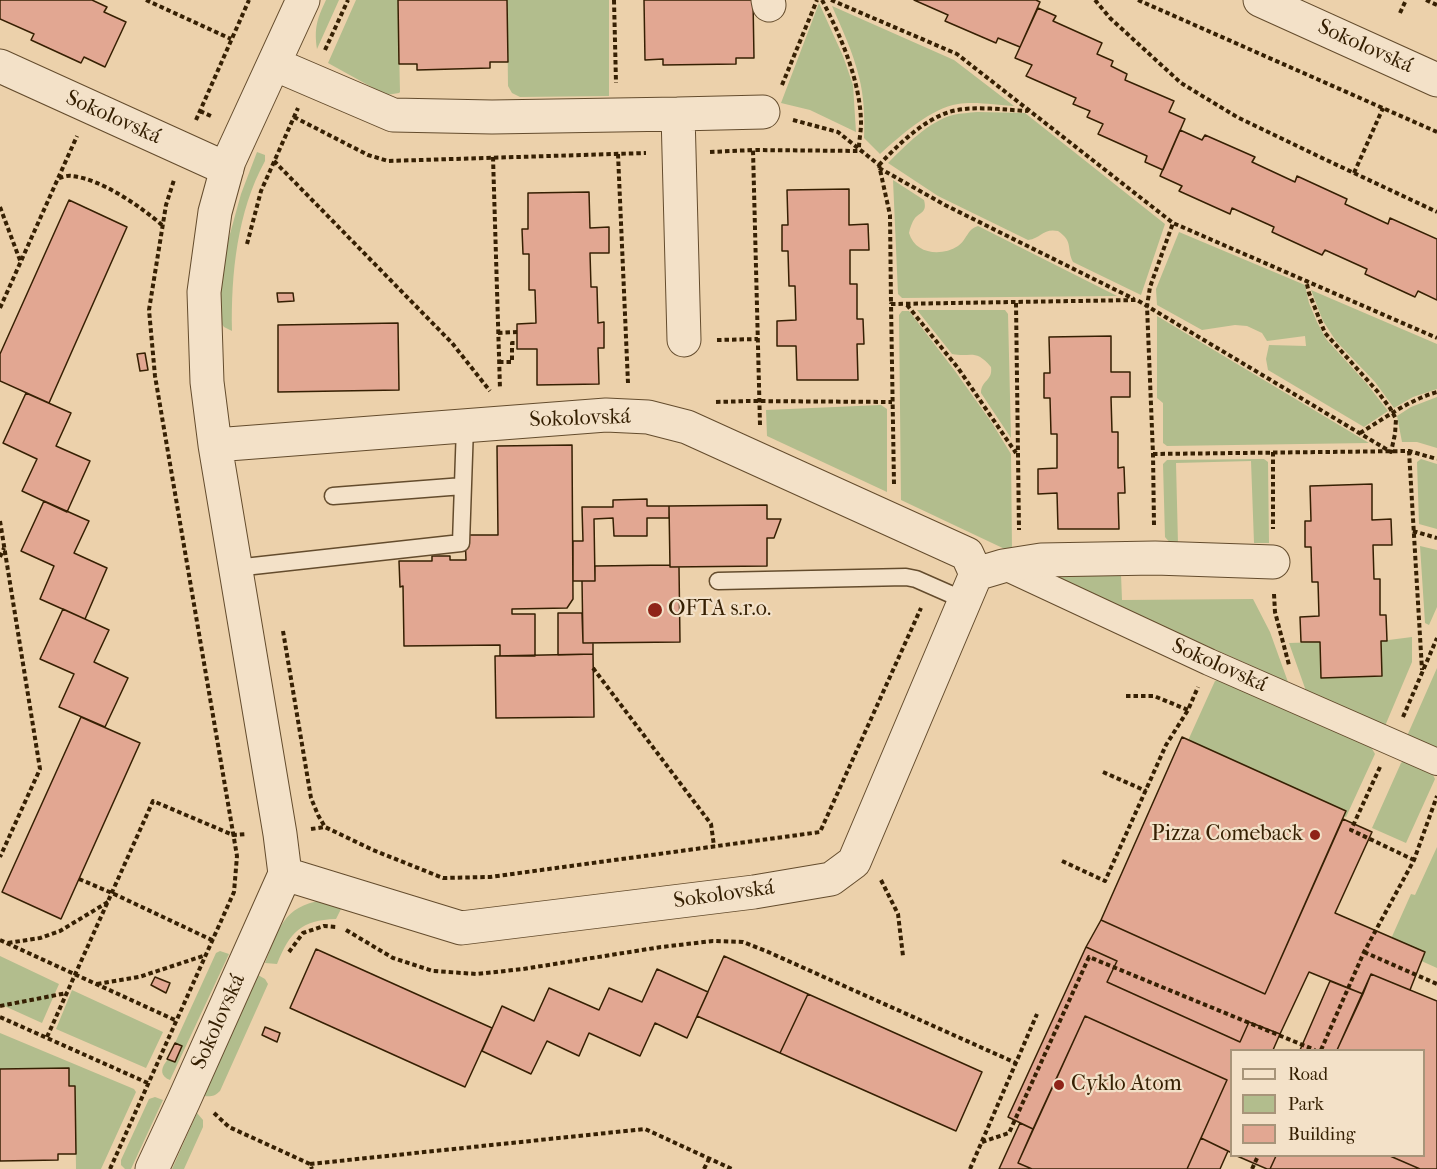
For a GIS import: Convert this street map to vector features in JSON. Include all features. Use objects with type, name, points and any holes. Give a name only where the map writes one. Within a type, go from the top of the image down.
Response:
[{"type":"street","points":[[285,874],[215,445],[207,382],[204,292],[215,212],[229,161],[303,0]]},
{"type":"street","name":"Sokolovská","points":[[1260,0],[1437,80]]},
{"type":"street","points":[[274,64],[393,115],[492,117],[766,113]]},
{"type":"street","name":"Sokolovská","points":[[0,66],[227,169]]},
{"type":"street","points":[[678,114],[684,340]]},
{"type":"street","name":"Sokolovská","points":[[215,445],[465,426],[500,413],[648,417],[687,427],[967,554],[991,576],[1219,667],[1437,762]]},
{"type":"street","points":[[991,576],[1041,560],[1155,558],[1274,562]]},
{"type":"street","name":"Sokolovská","points":[[152,1169],[285,874],[461,928],[754,892],[831,879],[854,862],[991,576]]},
{"type":"lane","points":[[235,568],[461,543],[465,426]]},
{"type":"lane","points":[[333,496],[463,486]]},
{"type":"lane","points":[[718,580],[906,577],[932,585],[991,576]]},
{"type":"path","points":[[146,0],[231,39],[249,0]]},
{"type":"path","points":[[245,250],[261,191],[348,0]]},
{"type":"path","points":[[614,0],[616,115],[628,387]]},
{"type":"path","points":[[817,0],[766,113],[838,132],[879,166],[945,206],[1137,300],[1391,452]]},
{"type":"path","points":[[822,0],[849,62],[858,92],[861,124],[860,150]]},
{"type":"path","points":[[831,0],[957,54],[1173,223],[1437,338]]},
{"type":"path","points":[[1095,0],[1110,18],[1181,83],[1237,117],[1437,212]]},
{"type":"path","points":[[1138,0],[1437,132]]},
{"type":"path","points":[[1400,14],[1406,0]]},
{"type":"path","points":[[1426,0],[1437,5]]},
{"type":"path","points":[[0,308],[90,107]]},
{"type":"path","points":[[1353,173],[1383,108]]},
{"type":"path","points":[[879,166],[901,141],[949,112],[975,109],[1028,111]]},
{"type":"path","points":[[492,117],[500,413]]},
{"type":"path","points":[[760,429],[753,150],[860,150]]},
{"type":"path","points":[[274,161],[452,343],[500,413]]},
{"type":"path","points":[[879,166],[890,215],[895,520]]},
{"type":"path","points":[[58,178],[70,175],[114,191],[148,213],[162,226]]},
{"type":"path","points":[[0,207],[21,263]]},
{"type":"path","points":[[1155,558],[1147,306],[1150,286],[1173,223]]},
{"type":"path","points":[[1306,280],[1325,333],[1378,392],[1396,419],[1391,452]]},
{"type":"path","points":[[891,304],[1137,300]]},
{"type":"path","points":[[991,576],[1018,455],[1016,303]]},
{"type":"path","points":[[907,304],[958,368],[1018,455]]},
{"type":"path","points":[[498,333],[517,332]]},
{"type":"path","points":[[684,340],[758,339]]},
{"type":"path","points":[[499,362],[512,362],[512,343],[517,343]]},
{"type":"path","points":[[1360,433],[1423,396],[1437,392]]},
{"type":"path","points":[[1153,454],[1409,452],[1437,459]]},
{"type":"path","points":[[1409,452],[1422,670]]},
{"type":"path","points":[[0,521],[40,769],[0,857]]},
{"type":"path","points":[[1413,531],[1437,538]]},
{"type":"path","points":[[0,557],[4,547]]},
{"type":"path","points":[[281,623],[311,798],[325,827],[373,850],[443,878],[490,877],[820,832],[932,585]]},
{"type":"path","points":[[110,1169],[234,892],[237,856],[192,595]]},
{"type":"path","points":[[1414,860],[1351,830],[1437,638]]},
{"type":"path","points":[[593,668],[711,824],[714,846]]},
{"type":"path","points":[[1062,861],[1104,881],[1166,745],[1188,710],[1195,693]]},
{"type":"path","points":[[1126,696],[1154,696],[1188,710]]},
{"type":"path","points":[[1103,772],[1146,791]]},
{"type":"path","points":[[1321,1049],[1364,952],[1414,860],[1437,796]]},
{"type":"path","points":[[0,1017],[47,1037],[153,801],[233,835],[280,834],[325,827]]},
{"type":"path","points":[[877,872],[898,914],[903,956]]},
{"type":"path","points":[[79,879],[248,957]]},
{"type":"path","points":[[8,944],[40,938],[60,931],[109,902]]},
{"type":"path","points":[[285,958],[303,933],[324,926],[341,927],[393,958],[433,971],[477,974],[661,947],[713,941],[743,942],[1016,1063]]},
{"type":"path","points":[[0,940],[177,1021]]},
{"type":"path","points":[[1364,952],[1437,984]]},
{"type":"path","points":[[96,984],[139,976],[206,955]]},
{"type":"path","points":[[982,1142],[1009,1133],[1089,957],[1313,1049]]},
{"type":"path","points":[[0,1006],[68,993]]},
{"type":"path","points":[[970,1169],[1037,1014]]},
{"type":"path","points":[[210,1123],[214,1113]]},
{"type":"path","points":[[310,1164],[645,1129],[732,1169]]},
{"type":"path","points":[[704,1169],[709,1159]]},
{"type":"green space","points":[[326,0],[339,0],[317,49],[317,24]]},
{"type":"green space","points":[[356,0],[398,0],[399,93],[386,95],[328,63]]},
{"type":"green space","points":[[507,0],[609,0],[609,96],[520,97],[512,93],[508,86]]},
{"type":"green space","points":[[819,3],[843,56],[853,85],[856,132],[810,110],[781,103]]},
{"type":"green space","points":[[832,6],[954,60],[1014,106],[971,103],[948,107],[916,124],[880,154],[864,138],[864,107],[859,77]]},
{"type":"green space","points":[[977,112],[1025,113],[1165,224],[1141,295],[1073,262],[1068,242],[1058,231],[1049,231],[1028,240],[938,196],[888,163],[918,135],[935,123],[953,115]]},
{"type":"green space","points":[[257,152],[265,155],[265,161],[242,222],[235,266],[232,331],[224,327],[218,319],[225,252],[241,194]]},
{"type":"green space","points":[[893,180],[924,200],[924,209],[914,220],[909,233],[912,240],[923,249],[929,252],[944,252],[961,244],[974,227],[978,226],[1117,296],[902,298],[898,294]]},
{"type":"green space","points":[[1179,232],[1305,285],[1309,303],[1326,339],[1388,411],[1364,427],[1268,370],[1266,359],[1269,345],[1306,346],[1305,336],[1267,341],[1262,333],[1247,326],[1235,325],[1202,330],[1157,305],[1156,289]]},
{"type":"green space","points":[[1311,290],[1437,344],[1437,389],[1413,397],[1394,408],[1375,382],[1336,341],[1323,321]]},
{"type":"green space","points":[[917,310],[1005,310],[1008,314],[1011,438],[981,393],[990,375],[991,367],[977,356],[952,354]]},
{"type":"green space","points":[[902,311],[909,311],[955,371],[1011,454],[1012,550],[1009,551],[901,500],[899,315]]},
{"type":"green space","points":[[1157,316],[1369,443],[1167,446],[1163,443],[1163,403],[1157,398]]},
{"type":"green space","points":[[1437,397],[1437,448],[1417,442],[1402,442],[1397,416],[1411,407]]},
{"type":"green space","points":[[881,405],[887,409],[887,492],[767,436],[766,410]]},
{"type":"green space","points":[[1264,459],[1268,462],[1269,543],[1254,543],[1251,461],[1176,463],[1178,544],[1174,544],[1165,537],[1163,464],[1167,460]]},
{"type":"green space","points":[[1421,459],[1437,464],[1437,529],[1419,524],[1417,462]]},
{"type":"green space","points":[[1420,546],[1437,550],[1437,607],[1429,625],[1425,623]]},
{"type":"green space","points":[[1121,574],[1122,600],[1253,599],[1270,632],[1288,682],[1052,577]]},
{"type":"green space","points":[[1412,637],[1412,662],[1385,726],[1306,691],[1289,643],[1320,642],[1321,678],[1381,676],[1381,641]]},
{"type":"green space","points":[[1437,668],[1437,749],[1407,736]]},
{"type":"green space","points":[[1220,679],[1370,745],[1375,754],[1346,817],[1186,745],[1215,681]]},
{"type":"green space","points":[[1404,761],[1433,775],[1435,779],[1406,843],[1372,828],[1401,763]]},
{"type":"green space","points":[[1437,847],[1437,968],[1417,959],[1390,941],[1411,894],[1415,895]]},
{"type":"green space","points":[[323,900],[343,905],[336,919],[305,925],[292,936],[277,964],[265,963],[279,930],[290,914],[309,903]]},
{"type":"green space","points":[[220,951],[229,954],[170,1080],[164,1077],[163,1068],[181,1046],[175,1043],[216,953]]},
{"type":"green space","points":[[0,956],[59,984],[42,1023],[0,1004]]},
{"type":"green space","points":[[258,975],[268,984],[220,1091],[213,1096],[204,1096]]},
{"type":"green space","points":[[72,990],[163,1032],[146,1068],[56,1029]]},
{"type":"green space","points":[[0,1033],[134,1089],[136,1092],[101,1169],[76,1169],[75,1086],[69,1086],[69,1068],[0,1069]]},
{"type":"green space","points":[[155,1097],[163,1100],[131,1169],[125,1169],[121,1165],[121,1160],[149,1099]]},
{"type":"green space","points":[[197,1113],[203,1120],[203,1127],[184,1169],[172,1169]]},
{"type":"building","points":[[0,0],[92,0],[107,7],[104,12],[126,22],[105,67],[84,57],[81,63],[31,40],[34,34],[0,19]]},
{"type":"building","points":[[398,0],[507,0],[508,62],[490,62],[490,68],[417,70],[417,64],[399,64]]},
{"type":"building","points":[[644,0],[753,0],[754,58],[736,58],[736,64],[663,65],[663,59],[645,60]]},
{"type":"building","points":[[914,0],[1036,0],[1040,2],[1020,47],[998,38],[996,43],[945,21],[948,15]]},
{"type":"building","points":[[1038,8],[1056,16],[1053,21],[1102,43],[1097,54],[1113,61],[1111,66],[1127,74],[1125,80],[1174,101],[1169,112],[1185,119],[1163,170],[1145,162],[1147,156],[1098,134],[1103,124],[1087,117],[1090,111],[1073,104],[1076,98],[1026,76],[1032,65],[1015,58]]},
{"type":"building","points":[[1180,130],[1202,140],[1205,135],[1255,157],[1252,162],[1295,182],[1297,176],[1347,199],[1345,204],[1388,224],[1390,218],[1437,239],[1437,300],[1418,291],[1415,297],[1365,274],[1367,269],[1325,250],[1322,255],[1272,232],[1274,227],[1232,208],[1230,214],[1179,191],[1182,186],[1160,176]]},
{"type":"building","points":[[849,189],[849,225],[868,224],[869,250],[850,250],[850,284],[857,284],[857,319],[863,319],[864,344],[857,344],[858,380],[797,380],[796,346],[777,346],[777,321],[796,320],[795,286],[789,286],[788,251],[782,251],[782,225],[788,225],[787,190]]},
{"type":"building","points":[[589,192],[590,228],[609,227],[609,253],[590,253],[591,287],[597,287],[598,323],[604,322],[604,348],[598,348],[599,384],[537,385],[537,349],[517,349],[517,324],[536,323],[535,290],[529,290],[529,254],[523,254],[522,229],[528,229],[528,193]]},
{"type":"building","points":[[69,200],[127,227],[49,403],[0,381],[0,354]]},
{"type":"building","points":[[277,293],[293,293],[294,301],[278,302]]},
{"type":"building","points":[[398,323],[399,390],[278,392],[278,325]]},
{"type":"building","points":[[1111,336],[1111,372],[1130,372],[1130,397],[1111,397],[1112,432],[1118,432],[1118,468],[1124,467],[1125,493],[1118,493],[1119,529],[1058,529],[1057,493],[1038,494],[1038,469],[1057,468],[1057,434],[1051,434],[1050,398],[1044,398],[1044,373],[1050,373],[1049,337]]},
{"type":"building","points":[[145,353],[148,370],[140,371],[137,354]]},
{"type":"building","points":[[26,393],[71,413],[56,446],[90,461],[67,512],[22,491],[37,459],[3,443]]},
{"type":"building","points":[[572,445],[573,599],[567,608],[512,609],[512,614],[535,614],[535,656],[500,656],[500,645],[404,646],[403,586],[400,587],[399,561],[432,561],[432,556],[450,556],[450,560],[466,560],[465,535],[498,535],[497,446]]},
{"type":"building","points":[[1372,484],[1372,520],[1391,519],[1392,545],[1373,545],[1374,579],[1380,579],[1380,615],[1386,615],[1387,641],[1381,641],[1382,676],[1321,678],[1320,642],[1301,642],[1300,617],[1319,616],[1318,582],[1312,582],[1311,547],[1305,547],[1305,521],[1311,521],[1310,486]]},
{"type":"building","points":[[647,499],[647,506],[669,506],[669,518],[647,518],[647,536],[614,536],[613,518],[594,519],[595,581],[573,581],[573,541],[583,541],[582,507],[613,507],[613,500]]},
{"type":"building","points":[[44,501],[89,521],[74,553],[107,568],[85,619],[40,599],[54,566],[21,551]]},
{"type":"building","points":[[767,505],[767,519],[781,519],[774,538],[767,538],[767,566],[670,567],[669,506]]},
{"type":"building","points":[[670,565],[670,567],[679,567],[680,642],[583,643],[582,581],[595,581],[595,566]]},
{"type":"building","points":[[63,609],[109,630],[94,662],[128,678],[105,727],[59,707],[74,674],[40,659]]},
{"type":"building","points":[[558,613],[582,613],[583,643],[593,643],[593,654],[558,655]]},
{"type":"building","points":[[593,654],[594,717],[496,718],[495,656]]},
{"type":"building","points":[[81,717],[140,743],[61,919],[2,892]]},
{"type":"building","points":[[1182,737],[1346,811],[1265,994],[1101,920]]},
{"type":"building","points":[[1343,819],[1372,832],[1335,913],[1425,952],[1410,990],[1371,974],[1363,994],[1309,972],[1280,1034],[1249,1022],[1240,1042],[1107,982],[1117,961],[1086,947],[1101,920],[1265,994]]},
{"type":"building","points":[[1086,947],[1117,961],[1107,982],[1240,1042],[1249,1022],[1280,1034],[1273,1049],[1230,1049],[1230,1152],[1201,1138],[1227,1080],[1085,1016],[1033,1129],[1008,1117]]},
{"type":"building","points":[[316,949],[492,1028],[465,1087],[290,1008]]},
{"type":"building","points":[[724,956],[808,994],[780,1053],[697,1016]]},
{"type":"building","points":[[657,969],[708,992],[687,1038],[655,1023],[640,1056],[589,1033],[579,1056],[547,1041],[531,1074],[482,1051],[502,1006],[534,1021],[549,988],[599,1010],[609,988],[642,1002]]},
{"type":"building","points":[[1371,974],[1437,1001],[1437,1169],[1420,1169],[1392,1157],[1425,1157],[1425,1049],[1337,1049]]},
{"type":"building","points":[[155,977],[170,983],[166,993],[151,985]]},
{"type":"building","points":[[1330,981],[1363,994],[1337,1049],[1300,1049]]},
{"type":"building","points":[[808,994],[982,1072],[956,1131],[780,1053]]},
{"type":"building","points":[[1085,1016],[1227,1080],[1187,1169],[1032,1169],[1018,1163]]},
{"type":"building","points":[[265,1027],[280,1033],[277,1042],[262,1035]]},
{"type":"building","points":[[175,1043],[182,1046],[175,1062],[167,1059]]},
{"type":"building","points":[[69,1068],[69,1086],[75,1086],[76,1154],[58,1154],[58,1160],[0,1161],[0,1069]]},
{"type":"building","points":[[1020,1123],[1033,1129],[1018,1163],[1032,1169],[999,1169]]},
{"type":"building","points":[[1201,1138],[1228,1151],[1220,1169],[1187,1169]]},
{"type":"building","points":[[1239,1157],[1276,1157],[1270,1169]]},
{"type":"building","points":[[1276,1157],[1392,1157],[1420,1169],[1270,1169]]},
{"type":"place","name":"OFTA s.r.o.","points":[[655,610]]},
{"type":"place","name":"Pizza Comeback","points":[[1315,835]]},
{"type":"place","name":"Cyklo Atom","points":[[1059,1085]]}]
